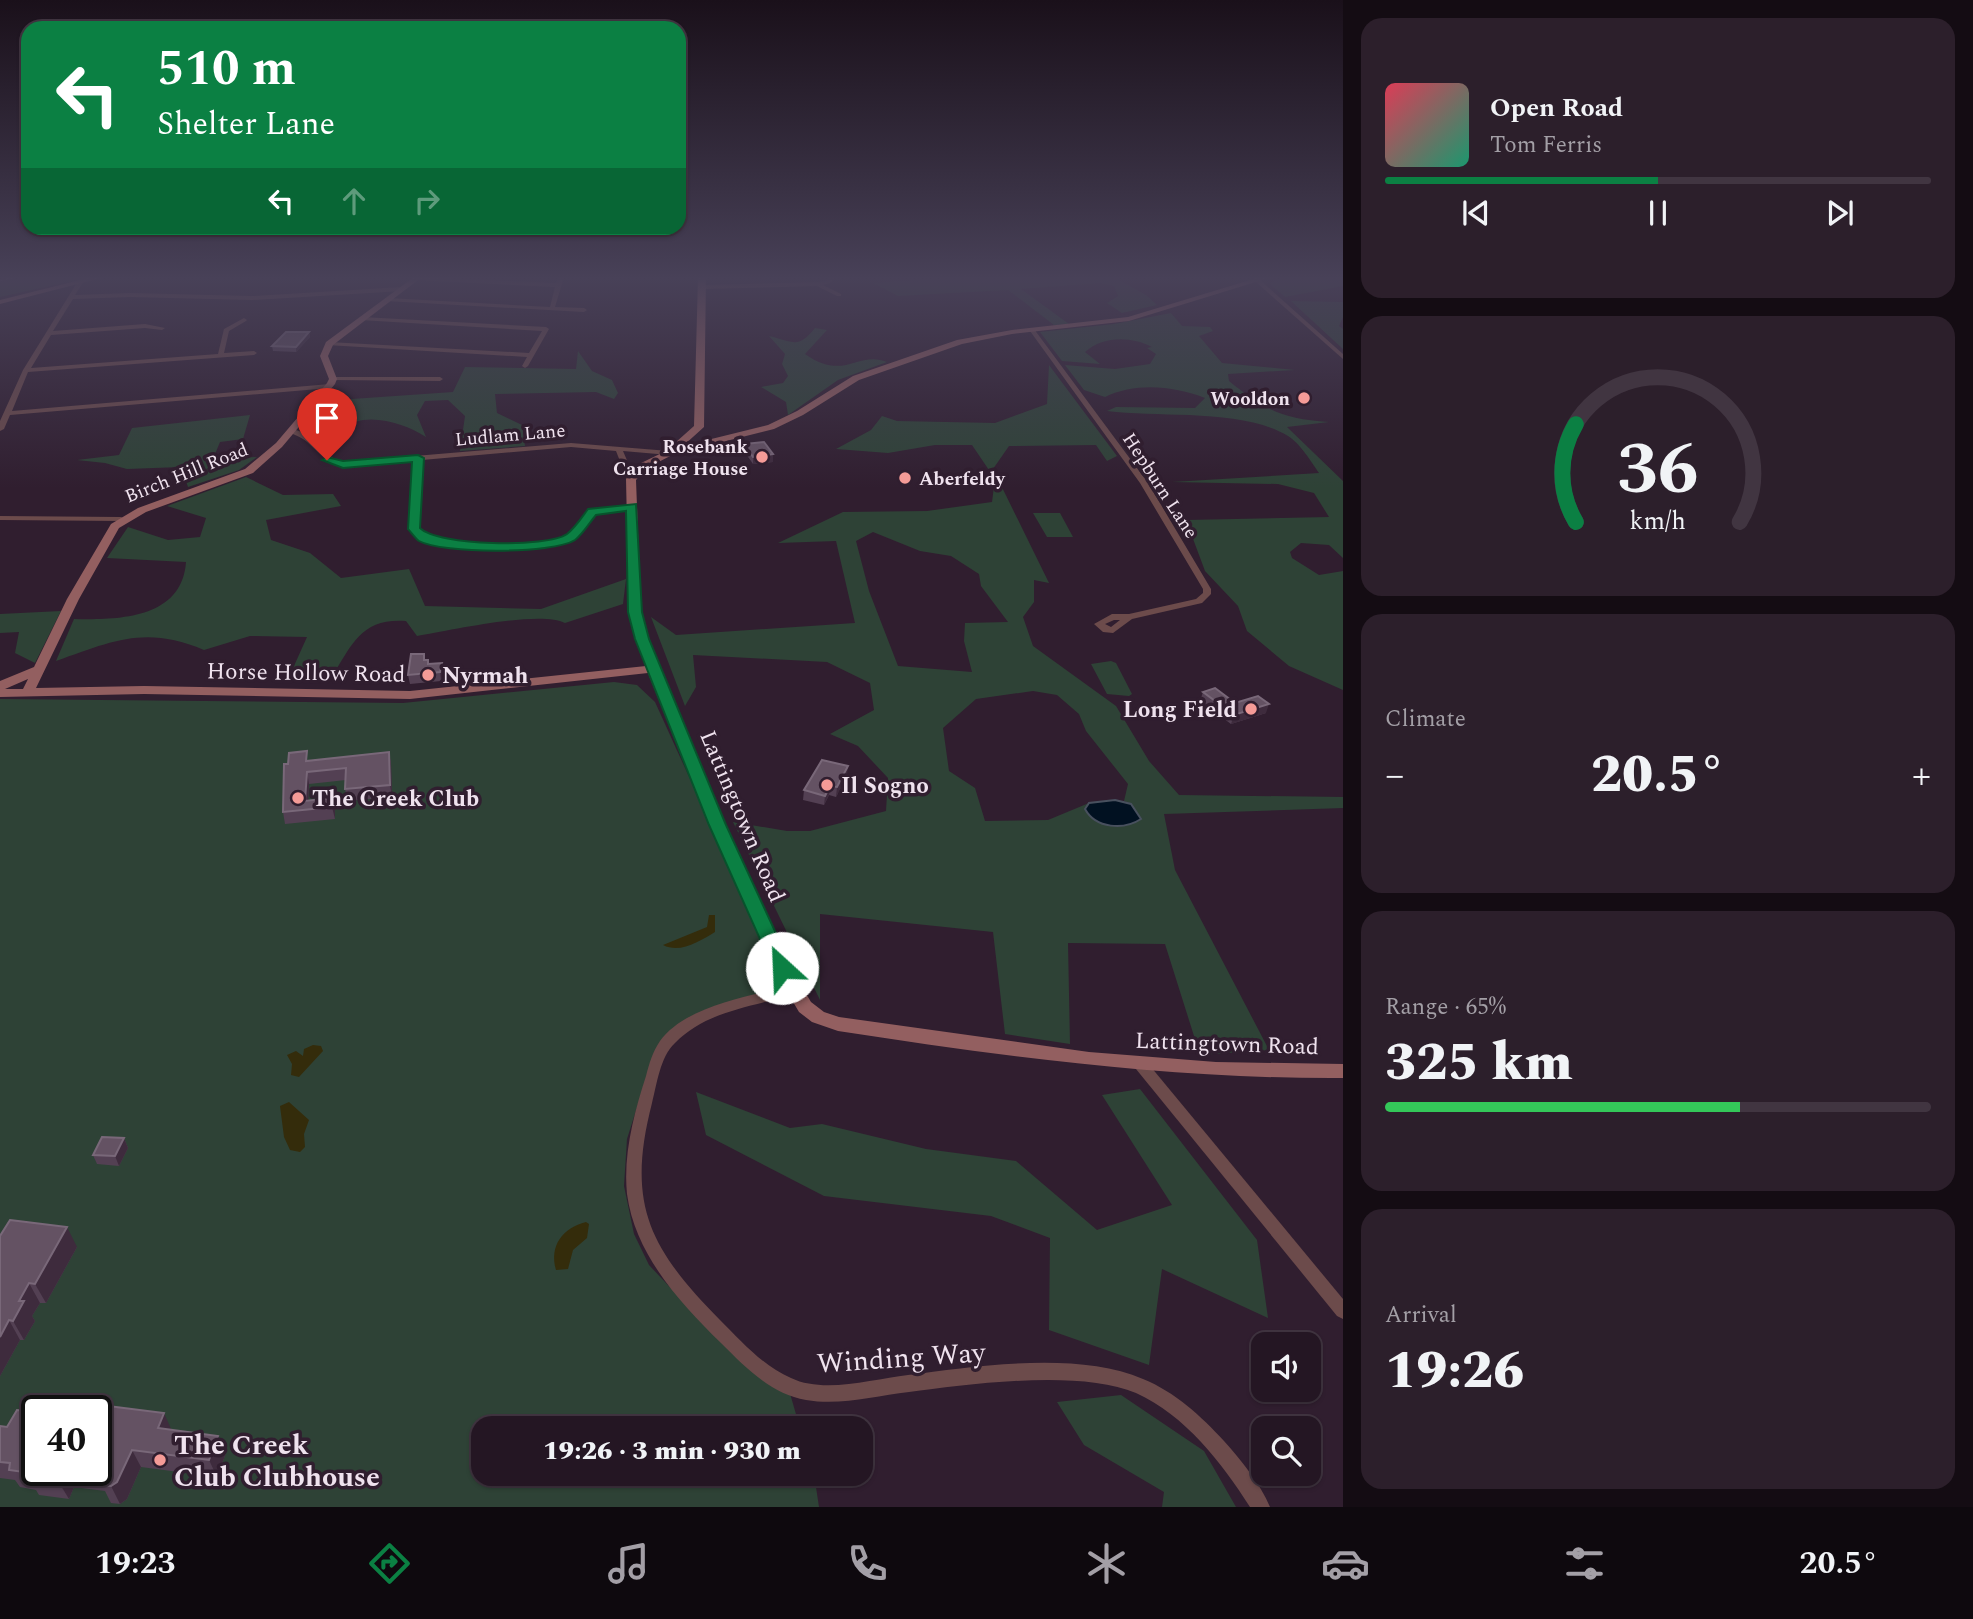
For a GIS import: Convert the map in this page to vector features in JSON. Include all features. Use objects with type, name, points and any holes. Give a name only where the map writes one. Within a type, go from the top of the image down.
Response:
[{"type":"street","points":[[0,429],[26,370],[40,347]]},
{"type":"street","points":[[222,355],[223,347]]},
{"type":"street","points":[[328,347],[324,356],[332,383]]},
{"type":"street","points":[[390,347],[531,355]]},
{"type":"street","points":[[525,366],[536,347]]},
{"type":"street","points":[[618,448],[631,479],[643,466],[669,453],[696,432],[699,416],[701,347]]},
{"type":"street","points":[[669,453],[722,441],[788,419],[846,383],[944,347]]},
{"type":"street","name":"Hepburn Lane","points":[[1045,347],[1144,483],[1207,589],[1207,594],[1199,601],[1129,617]]},
{"type":"street","points":[[26,370],[254,353]]},
{"type":"street","points":[[7,413],[332,383],[440,379]]},
{"type":"street","name":"Birch Hill Road","points":[[29,690],[99,552],[121,519],[249,471],[269,456],[332,383]]},
{"type":"street","name":"Ludlam Lane","points":[[292,431],[309,437],[327,460],[334,463],[571,445],[669,453]]},
{"type":"street","points":[[696,432],[722,441]]},
{"type":"street","points":[[418,458],[414,529],[423,538],[436,542],[477,547],[555,543],[571,537],[592,512],[632,507]]},
{"type":"street","name":"Lattingtown Road","points":[[631,479],[635,612],[653,669],[718,825],[794,990],[809,1010],[838,1024],[1025,1053],[1141,1065],[1242,1071],[1343,1071]]},
{"type":"street","points":[[0,518],[121,519]]},
{"type":"street","name":"Horse Hollow Road","points":[[0,693],[29,690],[410,695],[653,669]]},
{"type":"street","points":[[0,686],[38,670]]},
{"type":"street","name":"Winding Way","points":[[794,990],[725,1009],[680,1032],[659,1055],[644,1104],[637,1138],[633,1190],[643,1232],[666,1272],[699,1311],[773,1378],[801,1390],[824,1393],[940,1380],[1079,1372],[1107,1375],[1139,1385],[1194,1423],[1241,1476],[1261,1507]]},
{"type":"street","points":[[1141,1065],[1343,1311]]},
{"type":"green space","points":[[779,347],[811,347],[805,354],[830,365],[840,366],[877,359],[887,362],[838,380],[788,415],[786,402],[761,387],[783,383],[788,376],[782,364],[785,354]]},
{"type":"green space","points":[[1052,347],[1092,347],[1085,352],[1100,364],[1062,361]]},
{"type":"green space","points":[[1209,347],[1222,363],[1295,370],[1228,374],[1229,381],[1264,406],[1286,415],[1329,422],[1287,427],[1343,481],[1343,558],[1329,545],[1301,543],[1290,552],[1292,558],[1319,575],[1343,571],[1343,690],[1289,666],[1247,631],[1238,606],[1205,571],[1186,520],[1329,517],[1314,493],[1278,484],[1172,482],[1319,473],[1292,439],[1269,427],[1225,418],[1107,411],[1116,407],[1195,408],[1205,398],[1155,387],[1129,389],[1105,397],[1084,390],[1065,365],[1115,369],[1150,364],[1156,354],[1147,348]]},
{"type":"green space","points":[[578,351],[592,371],[612,380],[618,393],[614,399],[596,392],[495,394],[497,413],[522,425],[525,446],[460,451],[465,416],[448,400],[425,401],[417,415],[426,437],[396,423],[361,420],[342,429],[325,452],[303,425],[323,401],[453,392],[465,367],[576,369]]},
{"type":"green space","points":[[1049,365],[1117,456],[1107,461],[1096,445],[1009,446],[993,469],[1049,583],[1034,580],[1034,602],[1023,617],[1033,646],[1116,706],[1149,761],[1179,795],[1343,797],[1343,808],[1164,814],[1175,870],[1269,1050],[1200,1055],[1165,944],[1068,943],[1070,1044],[1005,1034],[993,932],[820,914],[820,1000],[733,822],[787,831],[810,831],[886,811],[888,778],[858,746],[830,734],[874,710],[870,683],[827,662],[693,655],[696,687],[685,706],[651,617],[676,635],[855,623],[836,541],[778,543],[843,512],[927,511],[992,502],[995,479],[972,445],[935,445],[888,453],[836,449],[871,430],[882,416],[897,421],[995,423],[1047,404]],"holes":[[[873,532],[920,551],[951,556],[979,574],[981,586],[1008,622],[965,623],[964,641],[972,672],[898,666],[869,591],[856,541]],[[1033,691],[1057,695],[1079,714],[1086,731],[1128,784],[1124,801],[1131,804],[1085,809],[1089,803],[1048,820],[985,821],[975,788],[949,771],[943,728],[976,699]]]},
{"type":"green space","points":[[250,415],[243,439],[220,442],[213,459],[257,457],[239,470],[188,487],[181,467],[127,469],[77,460],[119,455],[132,428]]},
{"type":"green space","points":[[246,477],[283,495],[333,494],[341,506],[266,520],[271,540],[310,553],[341,578],[409,569],[425,606],[541,609],[626,579],[623,604],[565,623],[552,620],[515,620],[417,636],[406,621],[391,621],[369,628],[361,635],[333,675],[289,677],[307,637],[250,636],[204,650],[183,642],[146,637],[112,642],[56,661],[74,619],[110,619],[145,612],[173,595],[182,581],[186,562],[107,558],[128,527],[168,540],[200,537],[206,518],[167,506]]},
{"type":"green space","points":[[1033,513],[1060,513],[1073,537],[1047,537]]},
{"type":"green space","points":[[61,611],[35,663],[15,653],[19,632],[0,633],[0,614]]},
{"type":"green space","points":[[1111,661],[1116,663],[1132,694],[1129,696],[1107,694],[1091,664]]},
{"type":"green space","points":[[614,682],[637,685],[655,702],[786,990],[723,1006],[654,1053],[627,1139],[624,1186],[634,1234],[649,1265],[698,1317],[789,1390],[797,1416],[471,1416],[471,1486],[816,1486],[819,1507],[0,1507],[0,699],[403,703]]},
{"type":"green space","points":[[1140,1089],[1257,1240],[1268,1318],[1162,1269],[1149,1365],[1049,1330],[1050,1238],[991,1216],[824,1196],[706,1135],[696,1092],[790,1128],[822,1124],[926,1149],[1016,1161],[1097,1230],[1172,1205],[1102,1095]]},
{"type":"green space","points":[[1121,1395],[1204,1451],[1236,1507],[1162,1507],[1164,1492],[1084,1445],[1057,1402]]},
{"type":"sand","points":[[709,915],[715,915],[715,932],[683,947],[663,945],[707,927]]},
{"type":"sand","points":[[313,1045],[321,1046],[323,1051],[299,1077],[291,1075],[292,1064],[287,1055],[296,1051],[303,1056],[304,1049]]},
{"type":"sand","points":[[289,1102],[309,1120],[304,1134],[305,1147],[300,1152],[290,1150],[284,1137],[280,1106]]},
{"type":"sand","points":[[586,1222],[589,1224],[587,1238],[573,1250],[568,1269],[556,1270],[556,1245],[565,1233]]},
{"type":"water","points":[[1115,800],[1131,804],[1141,819],[1127,825],[1111,826],[1096,821],[1085,809],[1089,803]]},
{"type":"building","points":[[764,442],[773,454],[753,457],[744,444]]},
{"type":"building","points":[[411,654],[424,654],[424,660],[428,660],[428,664],[442,663],[440,672],[408,675]]},
{"type":"building","points":[[1215,688],[1235,703],[1258,696],[1269,704],[1234,715],[1203,692]]},
{"type":"building","points":[[307,751],[306,761],[389,752],[390,785],[345,789],[346,768],[307,772],[305,801],[333,798],[332,807],[283,812],[284,764],[288,764],[289,753]]},
{"type":"building","points":[[822,760],[848,766],[837,787],[830,786],[825,796],[804,790]]},
{"type":"building","points":[[102,1137],[124,1138],[115,1156],[93,1155]]},
{"type":"building","points":[[10,1220],[67,1227],[35,1284],[29,1283],[19,1301],[24,1301],[0,1337],[0,1236]]},
{"type":"building","points":[[112,1406],[164,1413],[158,1428],[218,1436],[209,1460],[132,1450],[117,1482],[112,1485]]},
{"type":"building","points":[[17,1410],[21,1410],[21,1472],[9,1470],[10,1463],[0,1462],[0,1426],[7,1427]]},
{"type":"place","name":"Wooldon","points":[[1304,398]]},
{"type":"place","name":"Rosebank Carriage House","points":[[762,457]]},
{"type":"place","name":"Aberfeldy","points":[[905,478]]},
{"type":"place","name":"Nyrmah","points":[[428,675]]},
{"type":"place","name":"Long Field","points":[[1251,709]]},
{"type":"place","name":"Il Sogno","points":[[827,785]]},
{"type":"place","name":"The Creek Club","points":[[298,798]]},
{"type":"place","name":"The Creek Club Clubhouse","points":[[160,1460]]},
{"type":"route","points":[[327,460],[334,463],[360,464],[418,458],[414,529],[423,538],[446,545],[477,547],[555,543],[571,537],[582,520],[592,512],[632,507],[635,612],[642,639],[718,825],[782,968]]}]
